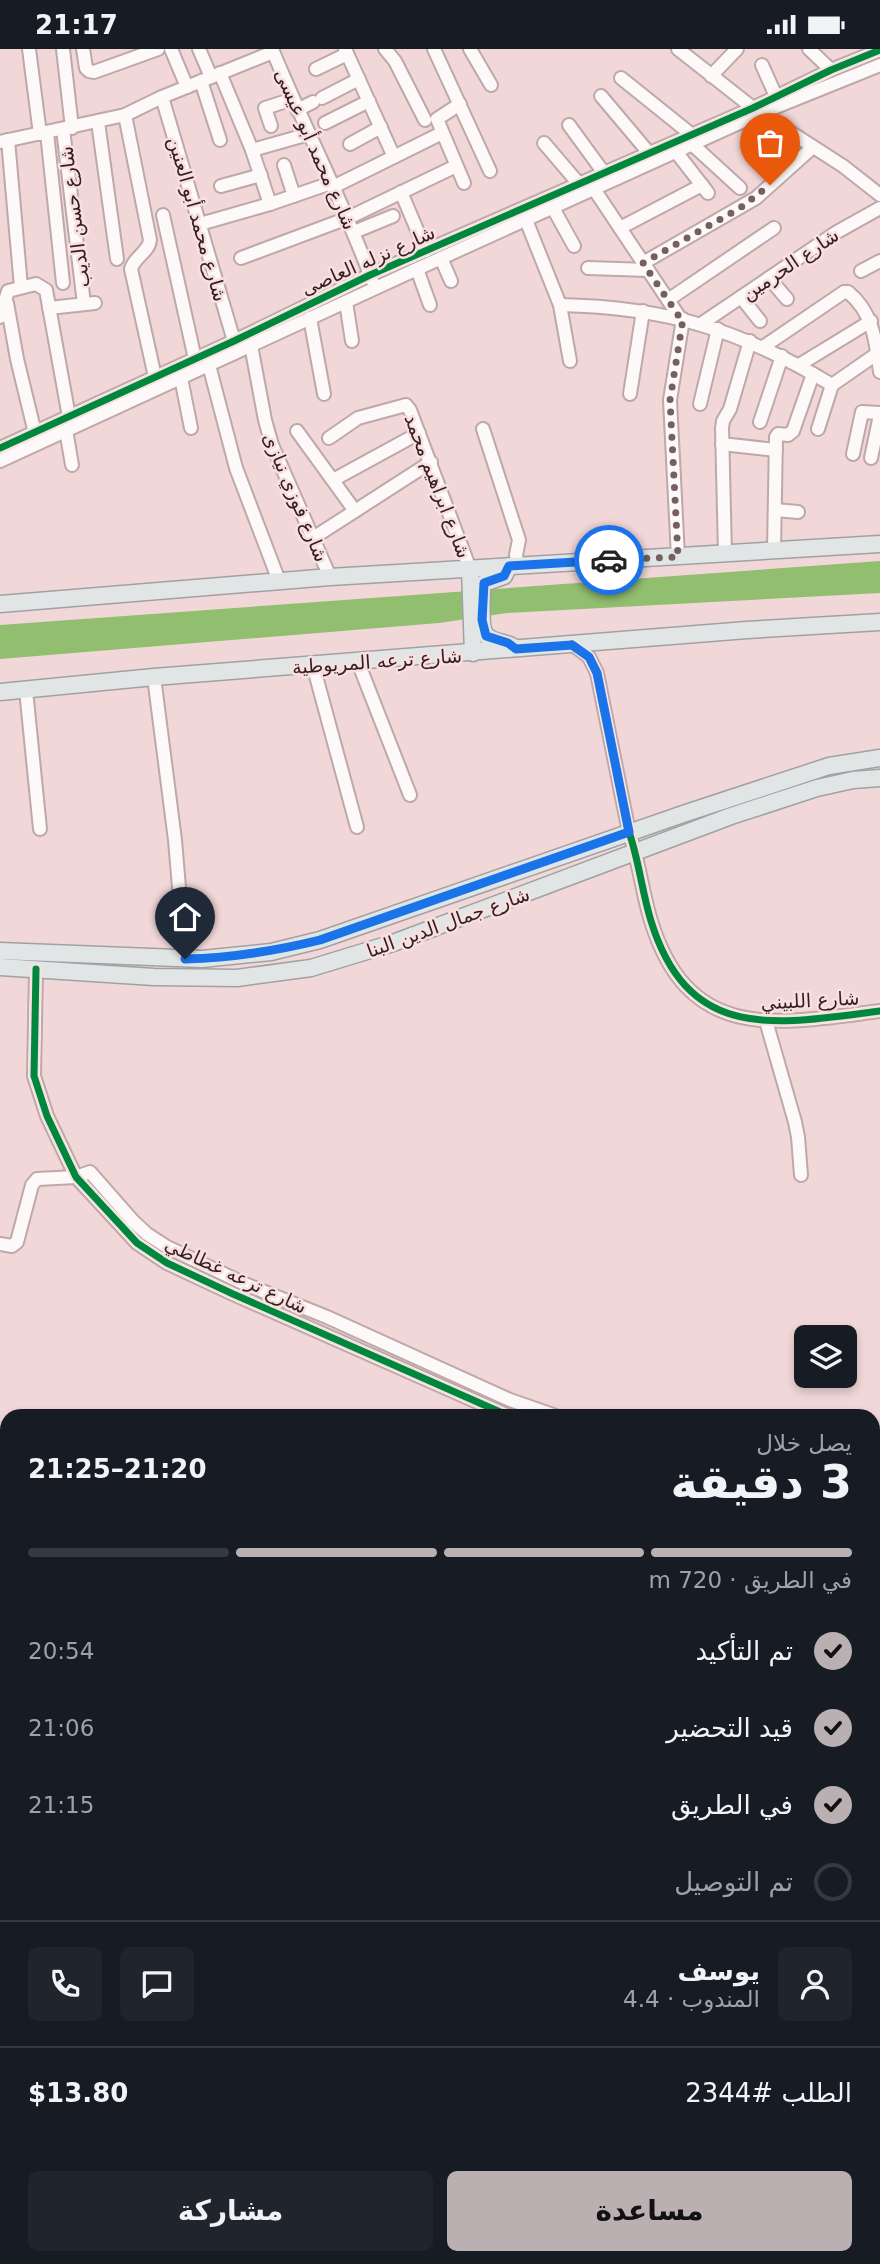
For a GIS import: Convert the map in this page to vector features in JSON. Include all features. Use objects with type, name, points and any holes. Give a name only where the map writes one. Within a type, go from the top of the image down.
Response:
[{"type":"main road","points":[[0,604],[330,577],[880,544]]},
{"type":"main road","points":[[476,588],[488,580],[504,576],[514,566]]},
{"type":"main road","points":[[470,569],[486,636],[508,643],[516,649]]},
{"type":"main road","points":[[473,645],[476,588]]},
{"type":"main road","name":"شارع ترعه المريوطية","points":[[0,692],[153,677],[358,662],[473,645],[516,649],[880,622]]},
{"type":"main road","name":"شارع جمال الدين البنا","points":[[0,951],[185,959],[260,954],[320,940],[629,832],[829,766],[880,758]]},
{"type":"main road","name":"شارع جمال الدين البنا","points":[[0,967],[154,977],[237,978],[311,968],[393,943],[731,816],[817,788],[853,780],[880,778]]},
{"type":"street","points":[[29,49],[63,283]]},
{"type":"street","name":"شارع حسن الديب","points":[[49,308],[89,304],[68,129],[63,49]]},
{"type":"street","points":[[83,49],[89,72],[129,54],[158,49]]},
{"type":"street","points":[[172,49],[187,87]]},
{"type":"street","points":[[199,49],[211,77],[253,150],[270,204]]},
{"type":"street","points":[[384,49],[395,61],[425,120]]},
{"type":"street","points":[[434,49],[490,171]]},
{"type":"street","points":[[470,49],[491,85]]},
{"type":"street","points":[[711,76],[737,49]]},
{"type":"street","points":[[809,49],[831,69]]},
{"type":"street","points":[[21,287],[4,141],[125,115],[273,50]]},
{"type":"street","name":"شارع محمد أبو عيسى","points":[[273,50],[348,218],[375,288]]},
{"type":"street","points":[[681,50],[757,111],[843,166],[880,195]]},
{"type":"street","points":[[778,100],[831,69],[880,50]]},
{"type":"street","points":[[316,69],[346,51],[394,157]]},
{"type":"street","points":[[762,65],[778,100]]},
{"type":"street","points":[[778,100],[880,65]]},
{"type":"street","points":[[211,77],[220,140]]},
{"type":"street","points":[[621,78],[692,140],[740,188]]},
{"type":"street","points":[[271,126],[265,108],[317,100],[359,79]]},
{"type":"street","points":[[601,96],[649,153]]},
{"type":"street","name":"شارع محمد أبو العنين","points":[[162,97],[234,341]]},
{"type":"street","name":"شارع نزله العاصى","points":[[0,448],[35,433],[62,427],[181,378],[370,275],[649,153],[692,140],[778,100]]},
{"type":"street","points":[[325,123],[369,101]]},
{"type":"street","points":[[460,104],[439,116],[437,123],[464,183]]},
{"type":"street","points":[[125,115],[150,240],[149,246],[137,257],[131,269],[155,377]]},
{"type":"street","points":[[98,122],[117,259]]},
{"type":"street","points":[[569,125],[604,173]]},
{"type":"street","points":[[350,144],[381,127]]},
{"type":"street","points":[[253,150],[309,134]]},
{"type":"street","points":[[200,225],[332,185],[442,134]]},
{"type":"street","name":"شارع نزله العاصى","points":[[0,461],[155,377],[234,341],[250,340],[310,318],[677,153],[692,140]]},
{"type":"street","points":[[544,143],[579,184]]},
{"type":"street","points":[[588,268],[646,267],[756,198],[813,147]]},
{"type":"street","points":[[620,228],[705,189],[677,153]]},
{"type":"street","points":[[284,165],[294,196]]},
{"type":"street","points":[[241,258],[348,218],[456,166]]},
{"type":"street","points":[[221,187],[261,175]]},
{"type":"street","points":[[594,189],[682,318],[670,400],[678,557]]},
{"type":"street","points":[[401,192],[426,251]]},
{"type":"street","points":[[553,208],[573,246]]},
{"type":"street","name":"شارع الحرمين","points":[[701,324],[837,232],[880,208]]},
{"type":"street","points":[[163,215],[195,359]]},
{"type":"street","points":[[354,232],[393,216]]},
{"type":"street","points":[[526,220],[560,305],[570,361]]},
{"type":"street","points":[[668,300],[774,228]]},
{"type":"street","points":[[441,258],[451,281]]},
{"type":"street","points":[[861,271],[880,261]]},
{"type":"street","points":[[417,269],[430,305]]},
{"type":"street","points":[[769,278],[787,299]]},
{"type":"street","points":[[0,317],[8,291],[36,285],[46,290],[62,427],[72,465]]},
{"type":"street","points":[[763,347],[844,292],[851,294],[871,321],[880,372]]},
{"type":"street","points":[[6,297],[35,433]]},
{"type":"street","points":[[741,297],[760,321]]},
{"type":"street","points":[[346,302],[352,341]]},
{"type":"street","points":[[560,305],[643,310],[682,318],[750,341],[832,385]]},
{"type":"street","points":[[630,394],[643,310]]},
{"type":"street","points":[[310,318],[324,394]]},
{"type":"street","points":[[799,365],[871,321]]},
{"type":"street","points":[[700,404],[718,329]]},
{"type":"street","name":"شارع فوزي نيازى","points":[[250,340],[272,445],[330,577]]},
{"type":"street","points":[[725,554],[723,421],[730,409],[750,341]]},
{"type":"street","points":[[818,429],[832,385],[877,353]]},
{"type":"street","points":[[760,422],[782,356]]},
{"type":"street","points":[[209,365],[236,468],[279,581]]},
{"type":"street","points":[[774,550],[778,434],[788,435],[793,431],[813,373]]},
{"type":"street","points":[[181,378],[191,428]]},
{"type":"street","name":"شارع ابراهيم محمد","points":[[329,437],[358,418],[406,405],[431,462],[470,569]]},
{"type":"street","points":[[853,454],[862,412],[880,414],[872,458]]},
{"type":"street","points":[[483,429],[519,540],[514,566]]},
{"type":"street","points":[[298,431],[355,511]]},
{"type":"street","points":[[332,479],[419,433]]},
{"type":"street","points":[[722,445],[776,450]]},
{"type":"street","points":[[313,538],[431,462]]},
{"type":"street","points":[[775,510],[798,512]]},
{"type":"street","name":"شارع اللبيني","points":[[572,645],[589,657],[597,673],[629,832],[651,920],[676,976],[698,999],[718,1011],[743,1018],[766,1021],[817,1019],[880,1011]]},
{"type":"street","points":[[358,662],[410,795]]},
{"type":"street","points":[[313,665],[357,827]]},
{"type":"street","points":[[153,677],[175,840],[185,959]]},
{"type":"street","points":[[26,690],[40,829]]},
{"type":"street","name":"شارع ترعه غطاطي","points":[[36,969],[35,1082],[47,1116],[81,1174],[137,1243],[167,1263],[494,1409]]},
{"type":"street","points":[[766,1021],[795,1122],[801,1175]]},
{"type":"street","name":"شارع ترعه غطاطي","points":[[81,1174],[90,1172],[133,1221],[167,1247],[245,1284],[538,1409]]},
{"type":"street","points":[[0,1244],[12,1245],[17,1242],[32,1185],[37,1179],[81,1174]]},
{"type":"shaded area","points":[[880,561],[880,593],[507,613],[439,623],[0,659],[0,625]]},
{"type":"cycle path","points":[[0,448],[234,341],[370,275],[880,50]]},
{"type":"cycle path","points":[[572,644],[589,657],[597,673],[629,832],[651,921],[668,961],[688,989],[713,1007],[741,1017],[772,1021],[806,1020],[880,1011]]},
{"type":"cycle path","points":[[36,969],[34,1076],[47,1116],[76,1177],[137,1243],[167,1263],[233,1294],[493,1409]]},
{"type":"way so far","points":[[609,560],[678,557],[670,400],[683,319],[643,263],[740,208],[770,185]]},
{"type":"route","points":[[185,959],[237,957],[320,940],[629,832],[594,664],[584,652],[572,645],[516,649],[508,643],[486,636],[482,620],[484,583],[504,576],[509,566],[609,560]]}]
